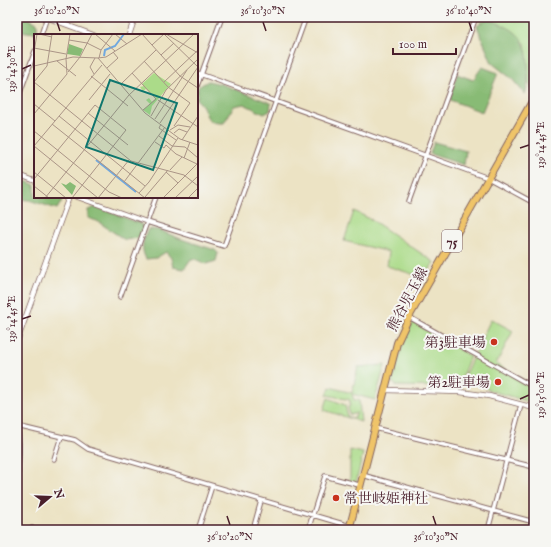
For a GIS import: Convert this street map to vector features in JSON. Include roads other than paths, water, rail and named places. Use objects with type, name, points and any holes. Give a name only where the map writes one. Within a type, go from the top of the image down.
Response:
[{"type":"main road","name":"熊谷児玉線","points":[[349,528],[396,343],[409,317],[534,98]]},
{"type":"street","points":[[41,34],[47,17],[91,34]]},
{"type":"street","points":[[129,34],[135,17]]},
{"type":"street","points":[[198,83],[222,17]]},
{"type":"street","points":[[80,198],[147,222],[224,246],[306,17]]},
{"type":"street","points":[[409,201],[476,17]]},
{"type":"street","points":[[17,100],[34,54]]},
{"type":"street","points":[[198,73],[488,178],[534,203]]},
{"type":"street","points":[[17,174],[34,181]]},
{"type":"street","points":[[17,340],[69,198]]},
{"type":"street","points":[[120,297],[156,198]]},
{"type":"street","points":[[409,317],[528,384],[534,373]]},
{"type":"street","points":[[385,390],[460,392],[489,396],[534,408]]},
{"type":"street","points":[[488,530],[521,405]]},
{"type":"street","points":[[17,418],[19,448],[17,483]]},
{"type":"street","points":[[17,426],[75,440],[88,449],[349,528]]},
{"type":"street","points":[[375,428],[507,459],[534,467]]},
{"type":"street","points":[[54,459],[61,437]]},
{"type":"street","points":[[362,475],[534,522]]},
{"type":"street","points":[[308,530],[325,476],[360,485]]},
{"type":"street","points":[[198,530],[212,486]]},
{"type":"street","points":[[253,530],[261,501]]},
{"type":"place","name":"第3駐車場","points":[[494,342]]},
{"type":"place","name":"第2駐車場","points":[[498,382]]},
{"type":"place","name":"常世岐姫神社","points":[[336,498]]}]
